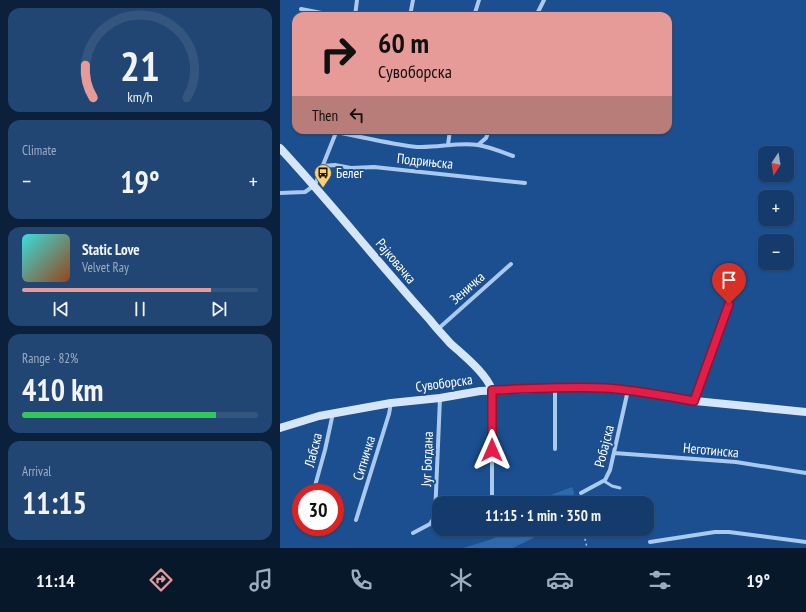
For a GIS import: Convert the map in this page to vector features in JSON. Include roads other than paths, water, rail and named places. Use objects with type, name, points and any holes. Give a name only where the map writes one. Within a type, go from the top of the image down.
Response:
[{"type":"main road","name":"Рајковачка","points":[[280,148],[315,185],[402,289],[438,329],[484,376],[490,384],[492,390]]},
{"type":"main road","name":"Сувоборска","points":[[280,428],[334,413],[391,403],[440,398],[477,391],[584,387],[628,390],[694,401],[806,412]]},
{"type":"street","points":[[356,12],[357,0]]},
{"type":"street","points":[[411,12],[413,0]]},
{"type":"street","points":[[475,12],[479,0]]},
{"type":"street","points":[[538,12],[544,0]]},
{"type":"street","points":[[301,8],[319,12]]},
{"type":"street","points":[[280,193],[306,192],[315,185],[335,134]]},
{"type":"street","name":"Подрињска","points":[[350,134],[397,144],[428,147],[478,145],[513,156]]},
{"type":"street","points":[[448,145],[449,134]]},
{"type":"street","points":[[478,145],[486,138],[488,134]]},
{"type":"street","name":"Подрињска","points":[[322,166],[335,165],[351,168],[380,168],[525,183]]},
{"type":"street","name":"Зеничка","points":[[438,329],[511,264]]},
{"type":"street","points":[[694,401],[729,304],[736,273]]},
{"type":"street","points":[[555,388],[555,449]]},
{"type":"street","points":[[492,390],[492,496]]},
{"type":"street","name":"Робајска","points":[[581,493],[604,481],[610,470],[628,390]]},
{"type":"street","name":"Југ Богдана","points":[[413,533],[430,524],[435,516],[440,398]]},
{"type":"street","name":"Ситничка","points":[[356,520],[389,414],[391,403]]},
{"type":"street","name":"Лабска","points":[[316,484],[334,413]]},
{"type":"street","name":"Неготинска","points":[[614,453],[736,462],[806,473]]},
{"type":"street","points":[[650,542],[715,532],[729,532],[806,542]]},
{"type":"lane","points":[[604,481],[612,486],[620,488]]},
{"type":"place","name":"Белег","points":[[323,188]]}]
